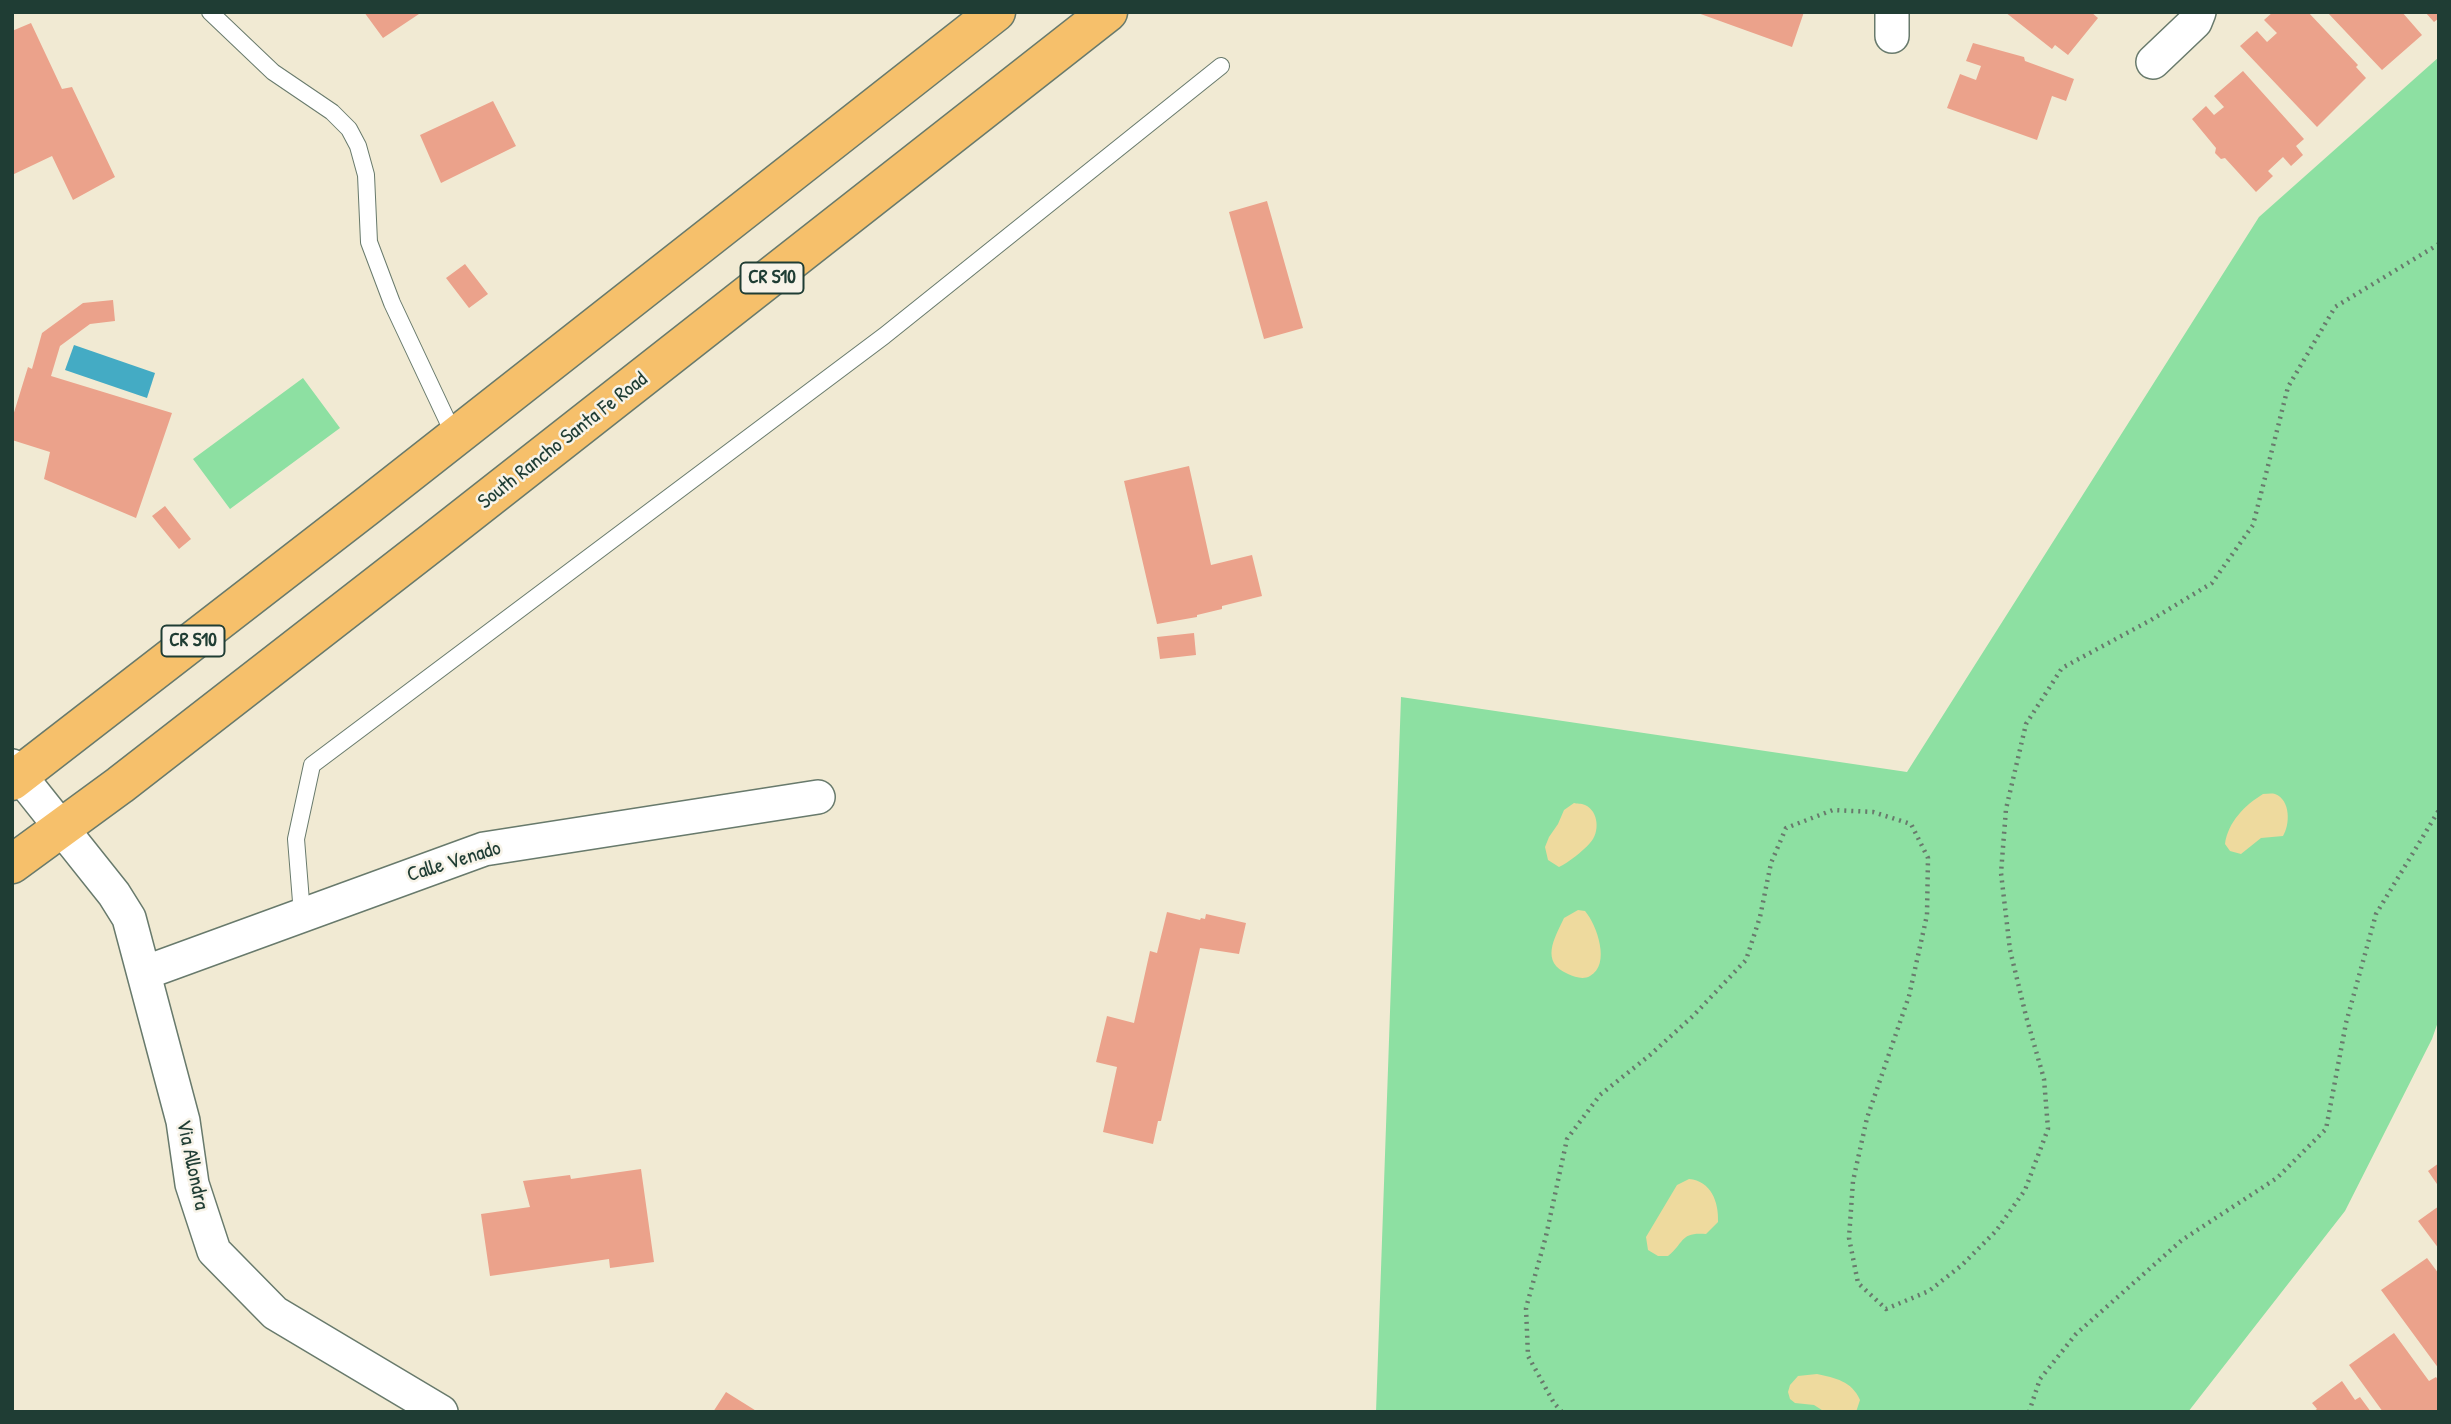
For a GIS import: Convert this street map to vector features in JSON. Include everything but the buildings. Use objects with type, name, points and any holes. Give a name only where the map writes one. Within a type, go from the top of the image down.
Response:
[{"type":"main road","name":"CR S10","points":[[15,774],[456,437],[996,12]]},
{"type":"main road","name":"South Rancho Santa Fe Road","points":[[12,864],[120,785],[445,533],[1108,12]]},
{"type":"street","points":[[2154,62],[2194,22],[2199,12]]},
{"type":"street","name":"Via Allondra","points":[[15,774],[114,894],[129,918],[183,1121],[192,1184],[214,1251],[275,1313],[441,1412]]},
{"type":"street","name":"Calle Venado","points":[[145,973],[484,849],[818,797]]},
{"type":"lane","points":[[210,12],[273,72],[332,112],[349,129],[358,146],[366,175],[369,242],[392,303],[456,437]]},
{"type":"lane","points":[[302,914],[296,839],[312,765],[884,336],[1220,66]]},
{"type":"path","points":[[1562,1412],[1528,1356],[1526,1308],[1546,1236],[1567,1139],[1600,1095],[1693,1016],[1746,960],[1760,917],[1771,863],[1786,828],[1833,810],[1873,812],[1911,824],[1928,858],[1927,915],[1909,996],[1867,1118],[1853,1181],[1849,1238],[1858,1283],[1886,1309],[1929,1291],[1962,1265],[1996,1231],[2025,1190],[2048,1129],[2044,1079],[2025,1016],[2010,950],[2001,873],[2006,809],[2026,724],[2062,668],[2151,620],[2212,583],[2253,525],[2288,387],[2335,307],[2439,244]]},
{"type":"path","points":[[2029,1412],[2040,1379],[2076,1334],[2182,1240],[2277,1178],[2326,1129],[2346,1023],[2376,914],[2439,810]]},
{"type":"green space","points":[[2439,57],[2439,1019],[2432,1039],[2345,1211],[2188,1412],[1376,1412],[1401,697],[1907,772],[2259,217]]},
{"type":"green space","points":[[303,378],[340,428],[230,509],[193,459]]},
{"type":"sand","points":[[2263,794],[2275,794],[2284,802],[2288,819],[2283,836],[2261,838],[2241,854],[2230,851],[2225,844],[2234,821],[2250,803]]},
{"type":"sand","points":[[1574,803],[1590,808],[1597,828],[1593,839],[1583,850],[1559,867],[1548,860],[1545,847],[1564,810]]},
{"type":"sand","points":[[1578,910],[1585,911],[1590,917],[1601,954],[1596,971],[1585,978],[1559,969],[1552,957],[1553,942],[1564,918]]},
{"type":"sand","points":[[1689,1179],[1708,1188],[1715,1200],[1718,1222],[1706,1234],[1687,1236],[1668,1256],[1658,1256],[1648,1250],[1646,1237],[1677,1185]]},
{"type":"sand","points":[[1817,1374],[1848,1384],[1860,1400],[1856,1412],[1825,1412],[1814,1405],[1795,1403],[1790,1399],[1790,1385],[1798,1376]]},
{"type":"water","points":[[74,345],[155,373],[147,398],[65,370]]}]
